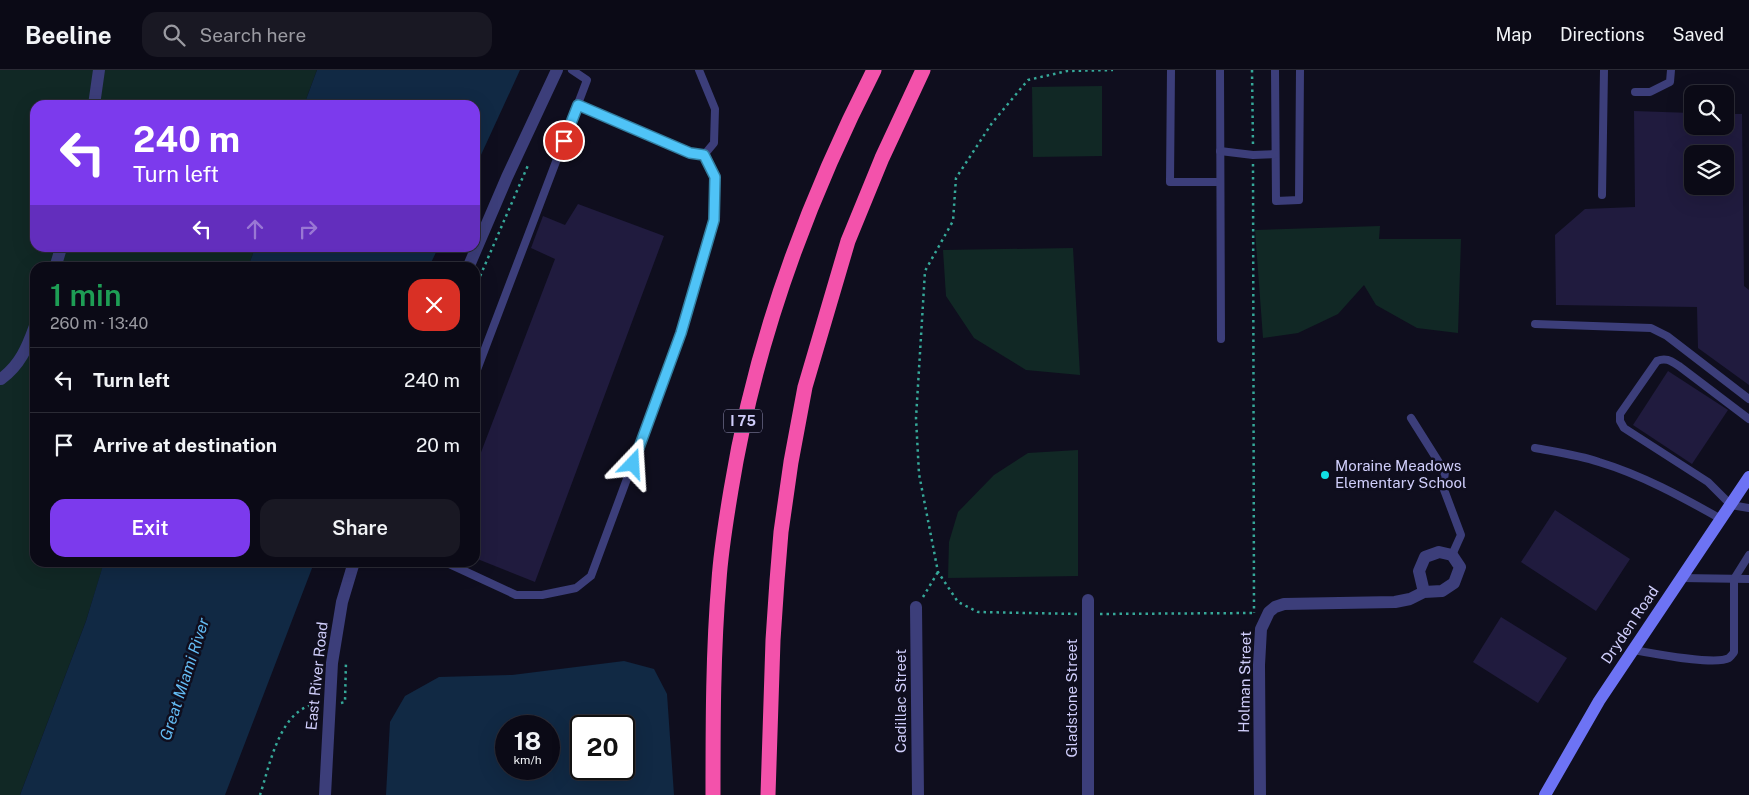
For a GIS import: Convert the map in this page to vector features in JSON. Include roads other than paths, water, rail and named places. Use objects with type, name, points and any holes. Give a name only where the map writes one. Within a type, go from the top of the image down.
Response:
[{"type":"highway","name":"I 75","points":[[713,795],[719,579],[725,526],[743,422],[755,370],[792,254],[831,159],[874,70]]},
{"type":"highway","points":[[768,795],[773,640],[777,581],[791,462],[805,387],[848,241],[882,158],[923,70]]},
{"type":"main road","name":"Dryden Road","points":[[1545,795],[1599,702],[1749,478]]},
{"type":"street","points":[[95,100],[99,70]]},
{"type":"street","points":[[480,240],[557,70]]},
{"type":"street","points":[[1,379],[20,362],[30,340]]},
{"type":"street","points":[[1424,592],[1419,572],[1426,557],[1439,552],[1452,555]]},
{"type":"street","name":"Holman Street","points":[[1260,795],[1259,666],[1261,628],[1259,616],[1284,604],[1396,602],[1410,599],[1424,592],[1442,591],[1454,583],[1460,567],[1452,555]]},
{"type":"street","name":"East River Road","points":[[325,795],[332,663],[342,602],[352,567]]},
{"type":"street","name":"Gladstone Street","points":[[1088,600],[1088,795]]},
{"type":"street","name":"Cadillac Street","points":[[916,607],[918,795]]},
{"type":"lane","points":[[480,362],[587,80],[572,70]]},
{"type":"lane","points":[[699,70],[715,108],[714,144],[704,155]]},
{"type":"lane","points":[[1172,70],[1170,182],[1219,182]]},
{"type":"lane","points":[[1220,70],[1221,339]]},
{"type":"lane","points":[[1275,70],[1276,200],[1299,200],[1300,70]]},
{"type":"lane","points":[[1602,195],[1604,70]]},
{"type":"lane","points":[[1636,92],[1650,92],[1670,82],[1671,70]]},
{"type":"lane","points":[[578,105],[690,153],[704,155]]},
{"type":"lane","points":[[1220,151],[1252,155],[1275,154]]},
{"type":"lane","points":[[456,567],[516,595],[542,594],[576,588],[591,576],[681,333],[714,220],[715,177],[704,155]]},
{"type":"lane","points":[[1535,324],[1651,328],[1667,336],[1749,399]]},
{"type":"lane","points":[[1749,419],[1679,366],[1669,360],[1662,359],[1657,361],[1620,414],[1620,421],[1624,428],[1708,482],[1731,505],[1749,508]]},
{"type":"lane","points":[[1411,418],[1445,472],[1443,487],[1461,535],[1452,555]]},
{"type":"lane","points":[[1535,448],[1600,462],[1680,495],[1721,519]]},
{"type":"lane","points":[[1633,650],[1710,660],[1723,660],[1730,657],[1734,652],[1734,579],[1749,554]]},
{"type":"lane","points":[[1681,578],[1749,579]]},
{"type":"water","points":[[317,70],[520,70],[480,157],[480,100],[306,100]]},
{"type":"water","points":[[254,252],[436,252],[431,262],[250,262]]},
{"type":"water","name":"Great Miami River","points":[[102,567],[312,567],[225,795],[20,795],[86,621]]},
{"type":"water","points":[[624,661],[654,669],[667,694],[674,795],[386,795],[390,722],[405,696],[439,677],[512,675]]},
{"type":"place","name":"Moraine Meadows Elementary School","points":[[1325,475]]}]
